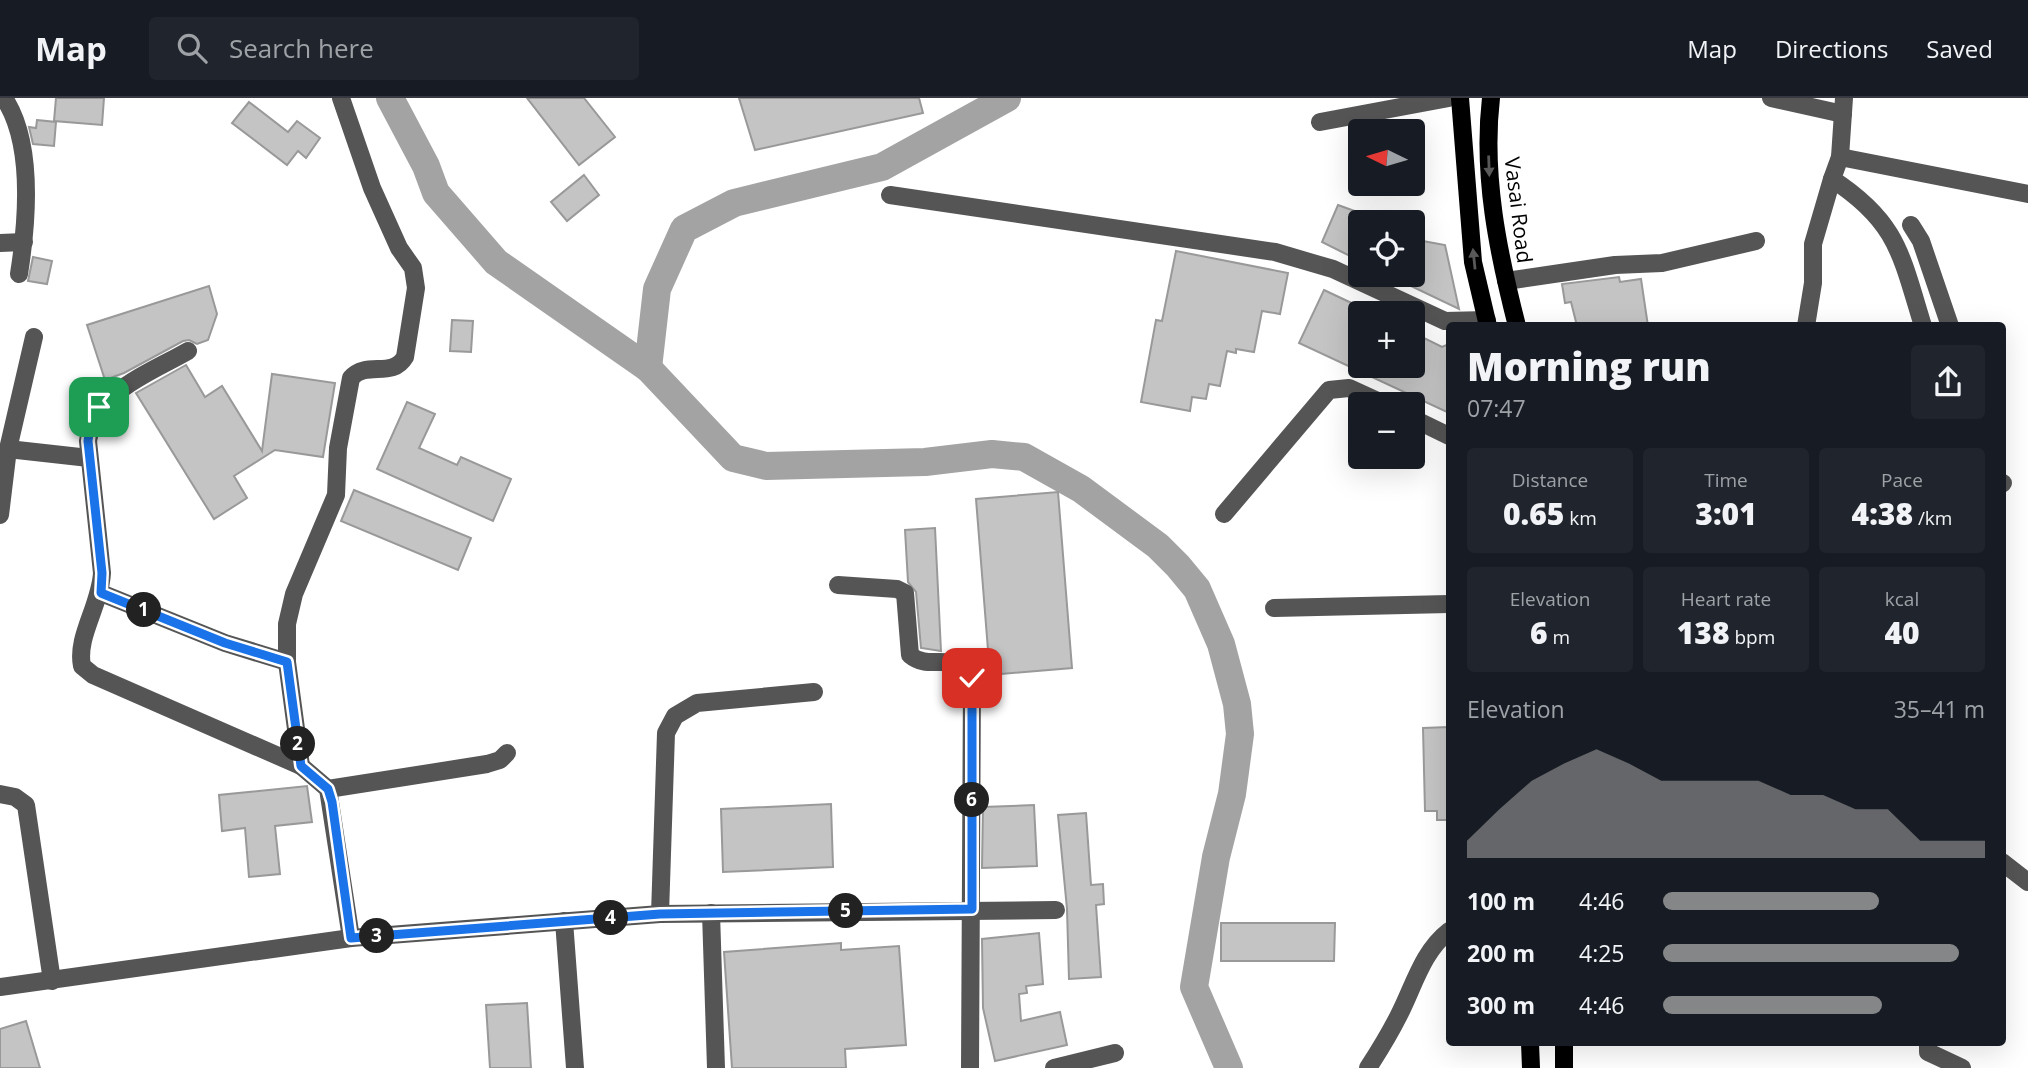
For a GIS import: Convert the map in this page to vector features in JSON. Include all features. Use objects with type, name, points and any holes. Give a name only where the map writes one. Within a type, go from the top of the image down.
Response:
[{"type":"main road","points":[[1460,98],[1473,262],[1488,322]]},
{"type":"main road","name":"Vasai Road","points":[[1491,98],[1490,187],[1516,322]]},
{"type":"main road","points":[[1530,1046],[1531,1068]]},
{"type":"main road","points":[[1564,1046],[1564,1068]]},
{"type":"street","points":[[4,98],[11,109],[20,142],[25,187],[24,242],[19,274]]},
{"type":"street","points":[[301,766],[287,662],[287,624],[294,594],[336,495],[338,448],[351,378],[357,372],[367,369],[394,369],[400,366],[405,357],[416,288],[413,268],[399,248],[376,197],[341,98]]},
{"type":"street","points":[[1320,122],[1449,98]]},
{"type":"street","points":[[1771,98],[1843,106],[1840,157],[1813,244],[1814,283],[1808,322]]},
{"type":"street","points":[[1840,157],[2028,194]]},
{"type":"street","points":[[1832,179],[1875,211],[1892,236],[1922,322]]},
{"type":"street","points":[[890,195],[1275,252],[1333,269],[1445,321],[1466,322]]},
{"type":"street","points":[[1911,225],[1921,241],[1949,322]]},
{"type":"street","points":[[1506,281],[1615,265],[1662,263],[1756,241]]},
{"type":"street","points":[[0,243],[24,242]]},
{"type":"street","points":[[0,515],[8,449],[34,337]]},
{"type":"street","points":[[188,351],[108,397],[90,426],[89,458],[102,573],[101,593],[80,645],[82,666],[93,675],[301,766],[328,789],[351,938]]},
{"type":"street","points":[[1224,514],[1329,390],[1349,387],[1359,392]]},
{"type":"street","points":[[1425,424],[1446,435]]},
{"type":"street","points":[[8,449],[89,458]]},
{"type":"street","points":[[838,586],[897,589],[905,593],[910,655],[916,660],[957,663],[966,668],[972,678],[970,1068]]},
{"type":"street","points":[[101,593],[225,643],[287,662]]},
{"type":"street","points":[[1274,608],[1446,604]]},
{"type":"street","points":[[660,914],[666,733],[675,716],[697,703],[814,692]]},
{"type":"street","points":[[328,789],[487,764],[500,760],[507,753]]},
{"type":"street","points":[[0,794],[15,797],[26,805],[52,981]]},
{"type":"street","points":[[2006,865],[2028,882]]},
{"type":"street","points":[[0,987],[351,938],[660,914],[1056,910]]},
{"type":"street","points":[[711,913],[716,1068]]},
{"type":"street","points":[[564,921],[575,1068]]},
{"type":"street","points":[[1368,1068],[1399,1016],[1426,957],[1437,940],[1446,933]]},
{"type":"street","points":[[1928,1046],[1928,1052],[1962,1068]]},
{"type":"street","points":[[1054,1068],[1115,1053]]},
{"type":"building","points":[[56,98],[104,98],[102,125],[54,121]]},
{"type":"building","points":[[527,98],[584,98],[615,137],[579,165]]},
{"type":"building","points":[[739,98],[919,98],[923,113],[755,150]]},
{"type":"building","points":[[249,102],[288,132],[297,121],[320,138],[306,158],[298,151],[287,165],[232,123]]},
{"type":"building","points":[[37,120],[56,122],[54,146],[33,144],[29,127],[36,128]]},
{"type":"building","points":[[584,175],[599,195],[567,221],[551,202]]},
{"type":"building","points":[[1338,205],[1352,210],[1348,210],[1348,255],[1322,242]]},
{"type":"building","points":[[1425,241],[1445,245],[1459,309],[1413,287],[1425,287]]},
{"type":"building","points":[[1176,251],[1288,273],[1280,314],[1262,311],[1254,352],[1236,349],[1236,353],[1227,351],[1220,386],[1209,384],[1206,399],[1192,397],[1190,411],[1141,402],[1156,320],[1162,321]]},
{"type":"building","points":[[33,257],[52,261],[47,284],[28,281]]},
{"type":"building","points":[[1619,277],[1620,282],[1641,279],[1647,322],[1576,322],[1571,302],[1565,303],[1562,284]]},
{"type":"building","points":[[209,286],[217,314],[208,340],[197,344],[189,340],[183,341],[124,373],[105,380],[87,325]]},
{"type":"building","points":[[1324,290],[1348,301],[1348,366],[1299,343]]},
{"type":"building","points":[[452,320],[473,321],[471,352],[450,351]]},
{"type":"building","points":[[1425,338],[1442,347],[1446,345],[1446,412],[1425,402],[1425,392],[1404,392],[1374,378],[1425,378]]},
{"type":"building","points":[[186,365],[205,397],[222,386],[262,451],[272,374],[335,383],[323,457],[275,450],[234,476],[247,498],[214,519],[136,393]]},
{"type":"building","points":[[407,402],[435,414],[419,448],[457,465],[461,457],[511,479],[493,521],[377,469]]},
{"type":"building","points":[[354,490],[471,538],[458,570],[341,521]]},
{"type":"building","points":[[1058,492],[1072,668],[990,675],[976,499]]},
{"type":"building","points":[[935,528],[941,651],[921,648],[916,592],[908,582],[905,530]]},
{"type":"building","points":[[1446,727],[1446,820],[1437,820],[1437,811],[1425,811],[1423,728]]},
{"type":"building","points":[[307,786],[312,822],[275,826],[280,874],[249,877],[245,828],[222,831],[219,795]]},
{"type":"building","points":[[831,804],[833,867],[723,872],[721,809]]},
{"type":"building","points":[[1034,805],[1037,866],[982,868],[983,807]]},
{"type":"building","points":[[1086,813],[1091,885],[1103,884],[1104,904],[1096,905],[1101,977],[1069,979],[1067,909],[1058,815]]},
{"type":"building","points":[[1221,923],[1335,923],[1334,961],[1221,961]]},
{"type":"building","points":[[1039,933],[1043,984],[1026,986],[1027,993],[1019,994],[1021,1021],[1060,1012],[1067,1045],[995,1061],[983,1008],[982,939]]},
{"type":"building","points":[[841,943],[841,950],[899,946],[906,1045],[845,1049],[846,1068],[732,1068],[724,952]]},
{"type":"building","points":[[527,1003],[531,1068],[490,1068],[486,1005]]},
{"type":"building","points":[[26,1021],[40,1068],[0,1068],[0,1029]]},
{"type":"waterway","points":[[390,98],[426,166],[436,193],[496,262],[648,368],[733,458],[766,466],[925,462],[992,454],[1024,457],[1081,489],[1158,546],[1178,566],[1197,589],[1221,644],[1237,704],[1240,734],[1232,794],[1216,857],[1194,987],[1229,1068]]},
{"type":"waterway","points":[[648,368],[657,289],[684,229],[734,203],[882,167],[1007,98]]},
{"type":"route","points":[[99,407],[90,426],[88,441],[102,573],[101,593],[225,643],[287,662],[301,766],[328,789],[332,802],[351,938],[660,914],[972,909],[972,678]]}]
